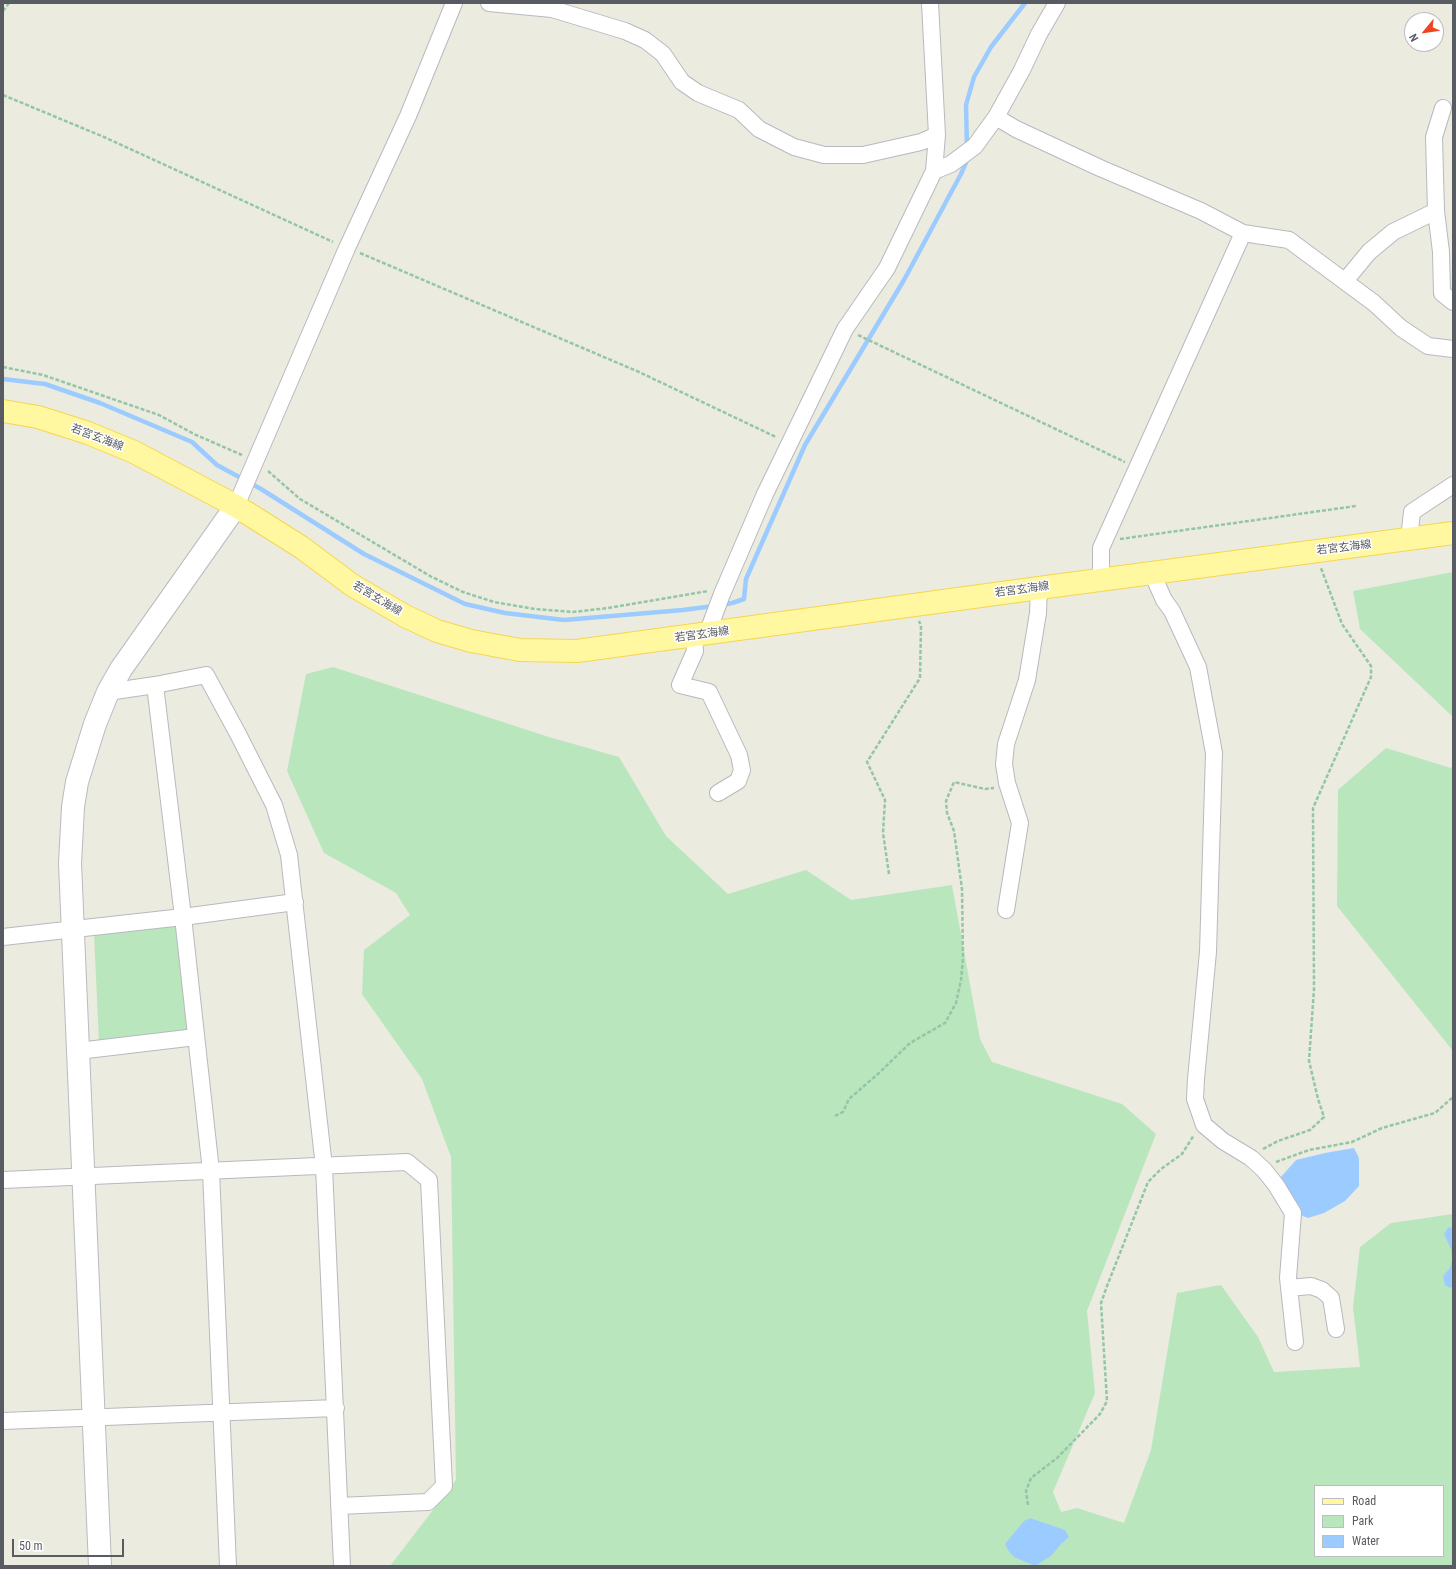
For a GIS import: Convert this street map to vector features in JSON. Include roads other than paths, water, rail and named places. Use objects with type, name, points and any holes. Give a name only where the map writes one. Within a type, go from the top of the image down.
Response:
[{"type":"main road","name":"若宮玄海線","points":[[3,411],[38,417],[101,438],[134,452],[236,506],[301,547],[352,585],[405,616],[437,631],[471,641],[520,650],[576,651],[1316,551],[1453,534]]},
{"type":"street","points":[[100,1566],[70,863],[73,807],[77,782],[83,758],[95,724],[108,692],[121,669],[236,506],[347,248],[408,116],[454,3]]},
{"type":"street","points":[[489,3],[552,9],[625,30],[645,40],[663,54],[682,82],[698,93],[739,110],[759,129],[794,147],[824,155],[863,155],[921,142],[937,135]]},
{"type":"street","points":[[718,793],[738,781],[742,770],[739,755],[709,692],[680,685],[695,651],[700,635],[722,594],[764,494],[845,329],[886,268],[934,171],[937,135],[930,3]]},
{"type":"street","points":[[934,171],[951,164],[975,146],[996,117],[1022,70],[1039,34],[1057,3]]},
{"type":"street","points":[[1443,108],[1434,137],[1436,210],[1441,252],[1442,293],[1453,302]]},
{"type":"street","points":[[996,117],[1093,165],[1201,211],[1243,233],[1289,240],[1324,268],[1345,281],[1374,303],[1401,328],[1428,346],[1453,349]]},
{"type":"street","points":[[1345,281],[1369,252],[1393,232],[1436,210]]},
{"type":"street","points":[[1101,580],[1101,548],[1243,233]]},
{"type":"street","points":[[1409,539],[1412,512],[1453,485]]},
{"type":"street","points":[[1152,573],[1164,600],[1172,611],[1198,667],[1214,753],[1208,952],[1195,1099],[1204,1125],[1223,1141],[1256,1162],[1276,1185],[1293,1213],[1288,1278],[1295,1342]]},
{"type":"street","points":[[1006,910],[1020,824],[1007,783],[1004,764],[1006,744],[1027,680],[1038,612],[1039,588]]},
{"type":"street","points":[[108,692],[206,675],[274,805],[289,855],[324,1167],[342,1566]]},
{"type":"street","points":[[155,685],[183,917],[211,1171],[228,1566]]},
{"type":"street","points":[[3,937],[183,917],[295,902]]},
{"type":"street","points":[[78,1051],[196,1037]]},
{"type":"street","points":[[3,1180],[324,1167],[407,1162],[429,1180],[444,1486],[428,1502],[340,1506]]},
{"type":"street","points":[[1289,1288],[1311,1286],[1322,1290],[1331,1298],[1336,1328]]},
{"type":"street","points":[[3,1421],[336,1408]]},
{"type":"water","points":[[1354,1148],[1359,1158],[1359,1186],[1345,1201],[1324,1213],[1308,1218],[1300,1215],[1280,1178],[1296,1160]]},
{"type":"water","points":[[1453,1227],[1453,1286],[1450,1288],[1445,1285],[1443,1276],[1450,1268],[1452,1260],[1451,1249],[1444,1234],[1448,1228]]},
{"type":"water","points":[[1030,1518],[1065,1530],[1069,1537],[1051,1556],[1035,1566],[1014,1557],[1005,1544],[1024,1521]]},
{"type":"waterway","points":[[967,148],[966,105],[974,77],[991,47],[1025,3]]},
{"type":"waterway","points":[[722,605],[744,599],[746,579],[805,445],[904,280],[961,174],[967,157]]},
{"type":"waterway","points":[[3,379],[45,384],[100,403],[192,442],[217,465],[261,489],[364,554],[465,604],[505,613],[564,620],[714,606]]}]
